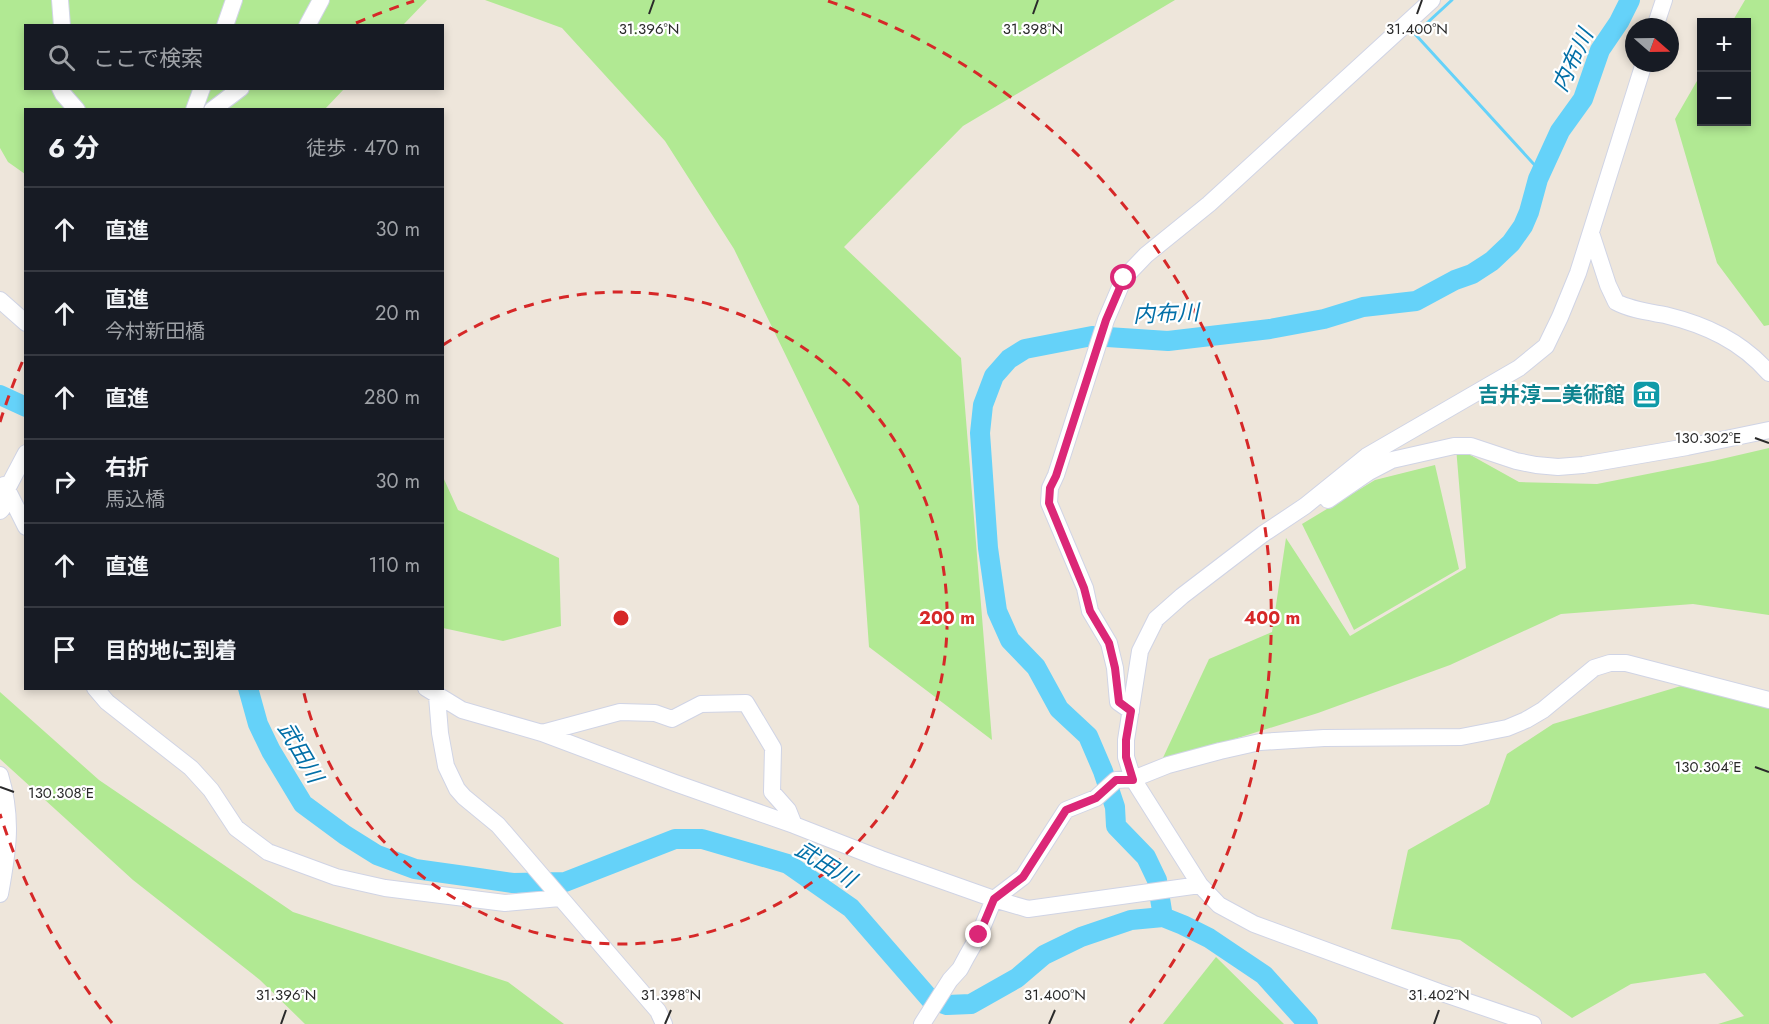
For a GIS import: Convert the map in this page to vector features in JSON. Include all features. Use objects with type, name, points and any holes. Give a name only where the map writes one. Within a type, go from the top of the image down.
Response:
[{"type":"street","points":[[60,0],[62,24]]},
{"type":"street","points":[[226,24],[234,0]]},
{"type":"street","points":[[309,24],[321,0]]},
{"type":"street","points":[[1131,711],[1119,702],[1109,643],[1090,611],[1084,588],[1049,503],[1050,488],[1056,476],[1106,320],[1124,278],[1146,255],[1209,204],[1432,0]]},
{"type":"street","points":[[1658,18],[1664,0]]},
{"type":"street","points":[[1533,1024],[1254,924],[1219,905],[1194,886],[1133,780],[1126,757],[1126,740],[1140,651],[1156,619],[1182,596],[1263,534],[1305,506],[1367,456],[1519,368],[1546,346],[1578,273],[1641,72]]},
{"type":"street","points":[[61,90],[75,108]]},
{"type":"street","points":[[195,108],[201,90]]},
{"type":"street","points":[[215,108],[238,90]]},
{"type":"street","points":[[1591,233],[1616,302],[1628,308],[1678,318],[1709,328],[1749,352],[1769,373]]},
{"type":"street","points":[[0,300],[24,321]]},
{"type":"street","points":[[1305,506],[1326,501],[1369,472],[1392,460],[1454,446],[1471,446],[1516,461],[1558,467],[1583,465],[1687,447],[1769,430]]},
{"type":"street","points":[[0,511],[4,485],[24,456]]},
{"type":"street","points":[[4,485],[24,523]]},
{"type":"street","points":[[926,1018],[950,980],[960,969],[994,899],[1023,877],[1066,810],[1096,798],[1116,780],[1133,780],[1168,765],[1260,742],[1324,738],[1461,737],[1507,728],[1543,710],[1594,668],[1610,663],[1626,663],[1769,700]]},
{"type":"street","points":[[97,690],[107,702],[191,768],[212,790],[236,828],[268,852],[336,877],[385,888],[506,903],[556,894]]},
{"type":"street","points":[[431,692],[446,766],[457,789],[498,825],[658,1011],[664,1024]]},
{"type":"street","points":[[431,692],[462,710],[542,733],[881,859],[1028,909],[1194,886]]},
{"type":"street","points":[[542,733],[620,712],[655,713],[672,719],[701,704],[746,703],[773,748],[772,792],[788,810],[794,825]]},
{"type":"street","points":[[0,775],[9,811],[7,858],[0,894]]},
{"type":"green space","points":[[0,0],[427,0],[404,24],[24,24],[24,90],[343,90],[326,108],[24,108],[24,173],[8,162],[0,148]]},
{"type":"green space","points":[[485,0],[1175,0],[963,126],[844,247],[961,358],[992,740],[869,647],[859,506],[734,249],[665,141],[562,28]]},
{"type":"green space","points":[[1745,0],[1769,0],[1769,325],[1764,326],[1717,263],[1675,119],[1697,81],[1697,126],[1751,126],[1751,18],[1734,18]]},
{"type":"green space","points":[[1456,447],[1519,482],[1597,484],[1769,448],[1769,615],[1693,604],[1561,614],[1450,665],[1318,713],[1161,762],[1209,659],[1272,632],[1286,538],[1350,636],[1466,568]]},
{"type":"green space","points":[[1435,465],[1459,569],[1354,630],[1302,524],[1375,480]]},
{"type":"green space","points":[[444,479],[458,510],[559,558],[561,626],[503,641],[444,628]]},
{"type":"green space","points":[[1681,686],[1769,705],[1769,1024],[1718,1024],[1744,1016],[1705,973],[1631,984],[1572,1018],[1460,940],[1391,929],[1408,850],[1489,804],[1507,754],[1553,724]]},
{"type":"green space","points":[[0,692],[99,780],[293,912],[508,982],[564,1024],[305,1024],[260,980],[133,880],[0,759]]},
{"type":"green space","points":[[1216,957],[1284,1024],[1163,1024]]},
{"type":"waterway","points":[[1452,0],[1415,34],[1541,172]]},
{"type":"waterway","name":"内布川","points":[[1163,917],[1157,880],[1146,857],[1116,826],[1115,807],[1088,736],[1059,709],[1036,667],[1010,640],[997,611],[988,548],[980,433],[983,405],[994,376],[1009,359],[1025,349],[1092,336],[1168,341],[1270,329],[1324,319],[1363,307],[1416,301],[1455,280],[1472,274],[1492,261],[1511,243],[1523,226],[1538,179],[1560,131],[1583,99],[1600,50],[1619,22],[1630,0]]},
{"type":"waterway","name":"武田川","points":[[0,395],[24,406]]},
{"type":"waterway","name":"武田川","points":[[249,690],[258,724],[271,751],[303,804],[377,855],[415,869],[513,883],[565,882],[675,839],[702,839],[788,864],[851,908],[930,999],[947,1005],[971,1004],[1017,978],[1044,955],[1081,937],[1131,920],[1163,917],[1209,938],[1264,975],[1308,1024]]},
{"type":"place","name":"吉井淳二美術館","points":[[1646,395]]},
{"type":"route","points":[[979,935],[994,899],[1023,877],[1066,810],[1096,798],[1116,780],[1133,780],[1126,757],[1126,740],[1131,711],[1119,702],[1109,643],[1090,611],[1084,588],[1049,503],[1050,488],[1056,476],[1106,320],[1124,278]]}]
